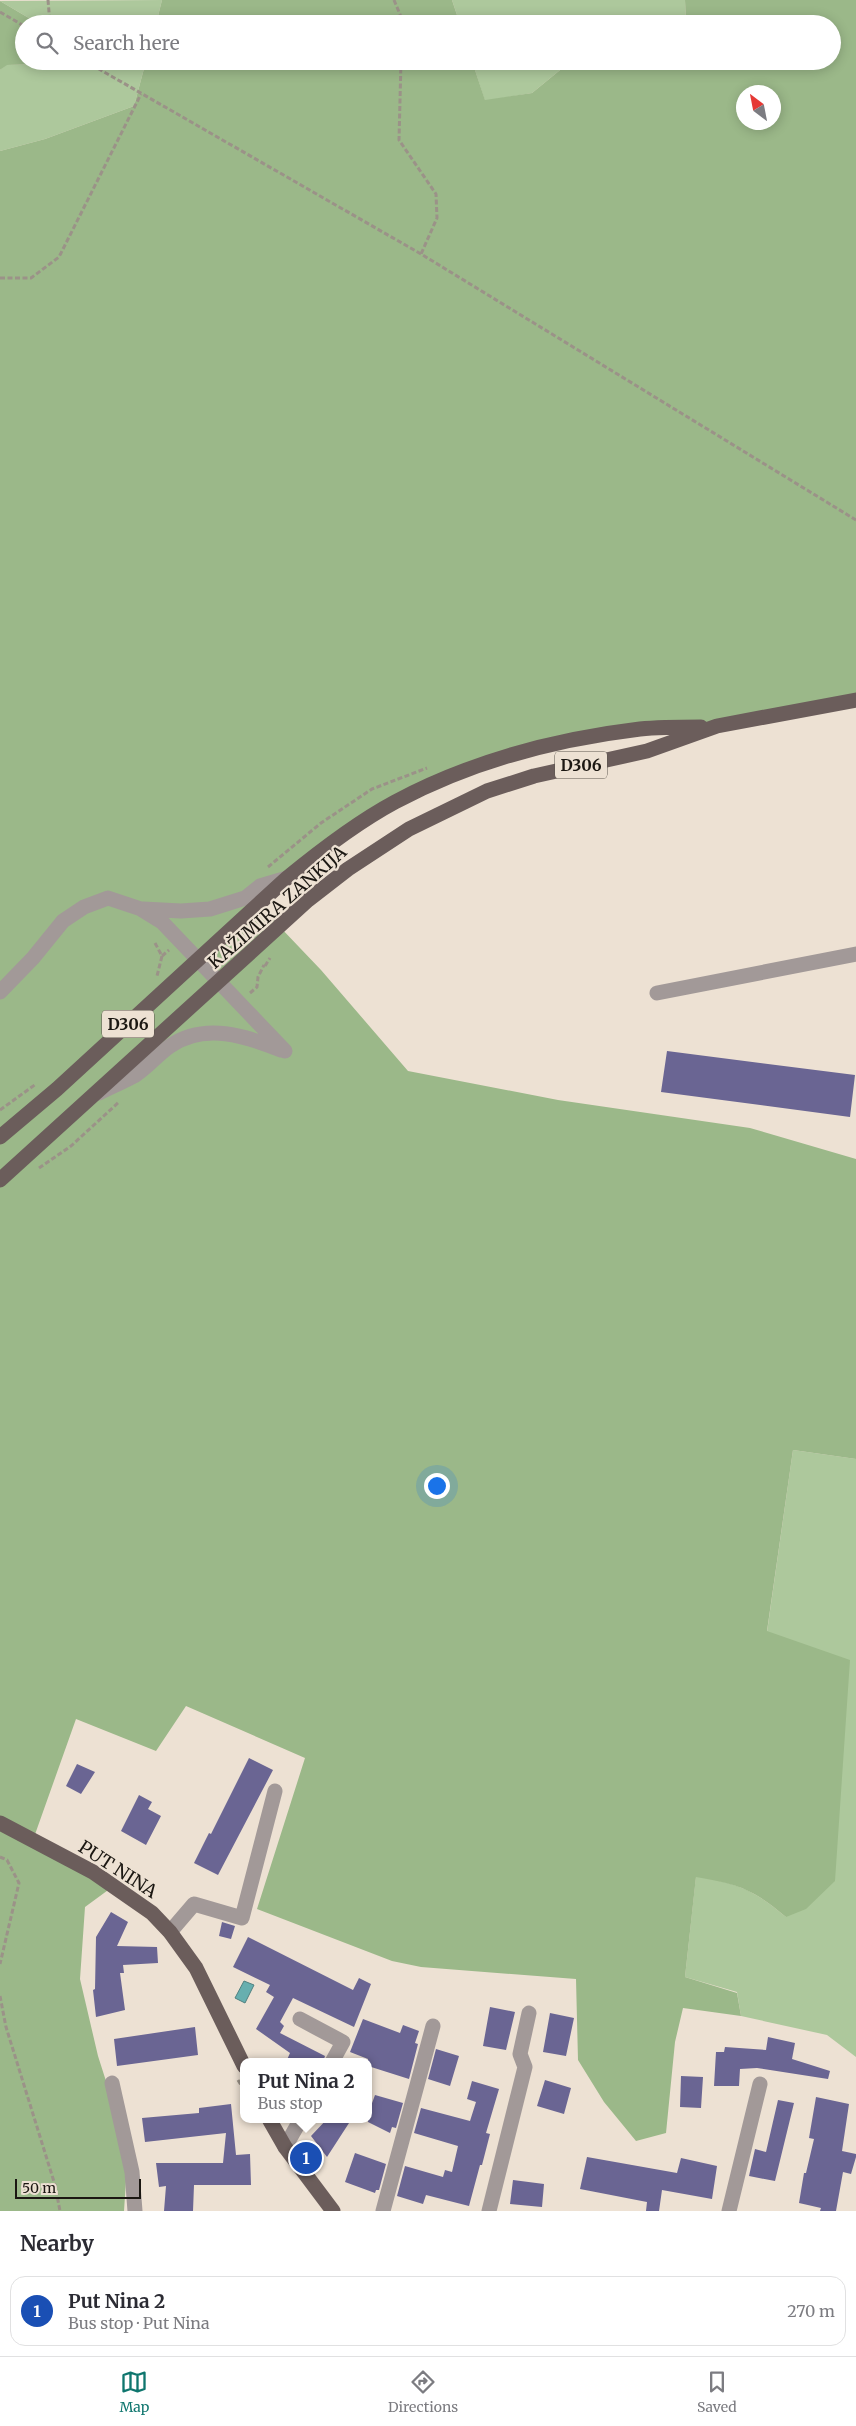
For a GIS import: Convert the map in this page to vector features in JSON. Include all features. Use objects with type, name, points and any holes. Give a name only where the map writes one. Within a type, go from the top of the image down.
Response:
[{"type":"main road","name":"KAŽIMIRA ZANKIJA","points":[[0,1137],[57,1089],[287,878],[321,850],[394,802],[478,766],[526,751],[588,737],[642,729],[717,726],[856,700]]},
{"type":"main road","name":"KAŽIMIRA ZANKIJA","points":[[0,1180],[333,880],[409,829],[487,791],[534,776],[646,751],[717,726]]},
{"type":"main road","name":"PUT NINA","points":[[0,1818],[6,1826],[114,1885],[152,1913],[170,1932],[196,1968],[239,2069]]},
{"type":"main road","points":[[271,2123],[285,2147],[333,2211]]},
{"type":"street","points":[[0,992],[33,958],[63,921],[84,907],[108,898],[141,908],[180,911],[210,909],[244,898],[260,886],[287,878]]},
{"type":"street","points":[[95,1094],[135,1075],[172,1044],[194,1035],[216,1032],[242,1035],[285,1051],[162,922],[141,908]]},
{"type":"street","points":[[657,993],[856,954]]},
{"type":"street","points":[[170,1932],[194,1904],[242,1918],[275,1791]]},
{"type":"street","points":[[489,2211],[525,2068],[520,2054],[529,2013]]},
{"type":"street","points":[[300,2019],[343,2042],[334,2058]]},
{"type":"street","points":[[383,2211],[433,2026]]},
{"type":"street","points":[[112,2084],[132,2172],[135,2211]]},
{"type":"street","points":[[729,2211],[760,2084]]},
{"type":"street","points":[[285,2147],[299,2123]]},
{"type":"path","points":[[48,0],[49,15]]},
{"type":"path","points":[[394,0],[400,15]]},
{"type":"path","points":[[0,12],[15,21]]},
{"type":"path","points":[[100,70],[420,254],[856,520]]},
{"type":"path","points":[[401,70],[399,140],[436,194],[437,218],[420,254]]},
{"type":"path","points":[[1,278],[31,278],[59,257],[141,94]]},
{"type":"path","points":[[155,943],[162,956]]},
{"type":"path","points":[[264,966],[274,951]]},
{"type":"path","points":[[34,1171],[71,1146],[123,1098]]},
{"type":"path","points":[[0,1857],[7,1860],[19,1883],[0,1964]]},
{"type":"path","points":[[0,1996],[20,2073],[55,2185],[60,2211]]},
{"type":"green space","points":[[162,0],[158,15],[24,15],[0,1]]},
{"type":"green space","points":[[162,0],[452,0],[457,15],[158,15]]},
{"type":"green space","points":[[452,0],[685,0],[686,15],[457,15]]},
{"type":"green space","points":[[685,0],[856,0],[856,700],[526,751],[394,802],[258,904],[321,970],[408,1071],[558,1100],[750,1128],[856,1159],[856,1459],[793,1450],[767,1631],[850,1660],[835,1881],[806,1909],[786,1917],[764,1900],[744,1889],[723,1882],[696,1877],[685,1977],[737,1993],[741,2016],[683,2008],[675,2042],[666,2133],[636,2141],[604,2102],[578,2060],[576,1979],[421,1967],[392,1961],[257,1909],[305,1758],[186,1706],[156,1751],[76,1719],[33,1840],[115,1885],[85,1907],[80,1979],[98,2056],[128,2150],[124,2211],[0,2211],[0,151],[45,139],[134,106],[144,70],[475,70],[485,100],[532,93],[560,70],[841,70],[841,15],[686,15]]},
{"type":"green space","points":[[0,1],[24,15],[15,15],[15,65],[7,65],[0,70]]},
{"type":"green space","points":[[6,65],[15,65],[15,70],[144,70],[134,106],[45,139],[0,151],[0,70]]},
{"type":"green space","points":[[475,70],[560,70],[532,93],[485,101]]},
{"type":"green space","points":[[793,1450],[856,1459],[856,2057],[827,2035],[741,2016],[737,1992],[685,1977],[696,1876],[744,1889],[764,1900],[786,1917],[767,1632]]},
{"type":"water","points":[[244,1981],[254,1985],[245,2003],[235,1998]]},
{"type":"building","points":[[667,1051],[855,1075],[850,1117],[661,1092]]},
{"type":"building","points":[[249,1758],[273,1770],[218,1875],[194,1863],[209,1833],[211,1834]]},
{"type":"building","points":[[77,1764],[95,1772],[81,1794],[66,1786]]},
{"type":"building","points":[[139,1795],[152,1802],[148,1809],[161,1816],[146,1845],[121,1831]]},
{"type":"building","points":[[111,1912],[128,1922],[117,1946],[157,1947],[158,1963],[123,1965],[124,1973],[120,1973],[125,2010],[96,2017],[93,1990],[95,1989],[96,1937]]},
{"type":"building","points":[[222,1922],[235,1926],[231,1939],[219,1936]]},
{"type":"building","points":[[248,1937],[353,1990],[359,1978],[371,1984],[354,2027],[293,1998],[280,2022],[284,2026],[280,2033],[325,2056],[324,2058],[288,2058],[290,2053],[256,2029],[274,1997],[266,1992],[270,1985],[233,1967]]},
{"type":"building","points":[[490,2007],[515,2012],[506,2050],[483,2046]]},
{"type":"building","points":[[550,2013],[574,2018],[566,2056],[543,2052]]},
{"type":"building","points":[[363,2019],[400,2033],[403,2025],[419,2031],[415,2043],[418,2044],[409,2079],[372,2067],[372,2058],[365,2058],[350,2052]]},
{"type":"building","points":[[195,2027],[198,2055],[117,2066],[114,2039]]},
{"type":"building","points":[[768,2037],[795,2043],[792,2059],[830,2071],[828,2079],[757,2068],[740,2069],[739,2086],[714,2086],[716,2052],[724,2052],[725,2047],[766,2050]]},
{"type":"building","points":[[436,2049],[459,2056],[450,2086],[428,2079]]},
{"type":"building","points":[[681,2076],[703,2077],[701,2108],[680,2107]]},
{"type":"building","points":[[545,2080],[571,2088],[564,2114],[537,2106]]},
{"type":"building","points":[[472,2081],[499,2089],[486,2133],[490,2134],[469,2206],[426,2195],[423,2204],[397,2196],[405,2166],[443,2177],[445,2170],[452,2172],[458,2146],[414,2133],[421,2108],[470,2121],[476,2102],[467,2099]]},
{"type":"building","points":[[375,2095],[403,2103],[396,2128],[392,2127],[390,2133],[370,2123],[372,2123],[372,2103]]},
{"type":"building","points":[[816,2097],[849,2104],[842,2151],[856,2154],[856,2157],[851,2174],[843,2172],[836,2211],[820,2211],[821,2208],[799,2203],[804,2173],[806,2173],[814,2139],[809,2138]]},
{"type":"building","points":[[778,2100],[794,2103],[775,2181],[749,2176],[755,2149],[766,2152]]},
{"type":"building","points":[[231,2104],[236,2155],[250,2154],[251,2185],[194,2185],[193,2211],[164,2211],[166,2186],[159,2187],[156,2163],[223,2163],[226,2133],[145,2142],[142,2118],[199,2113],[199,2108]]},
{"type":"building","points":[[323,2123],[349,2123],[327,2157],[311,2136]]},
{"type":"building","points":[[355,2153],[386,2164],[379,2190],[376,2190],[375,2193],[345,2182]]},
{"type":"building","points":[[587,2157],[677,2173],[681,2158],[717,2166],[712,2199],[662,2190],[659,2211],[646,2211],[647,2202],[580,2189]]},
{"type":"building","points":[[513,2180],[544,2184],[542,2207],[510,2204]]},
{"type":"place","name":"Put Nina 2","points":[[306,2158]]}]
